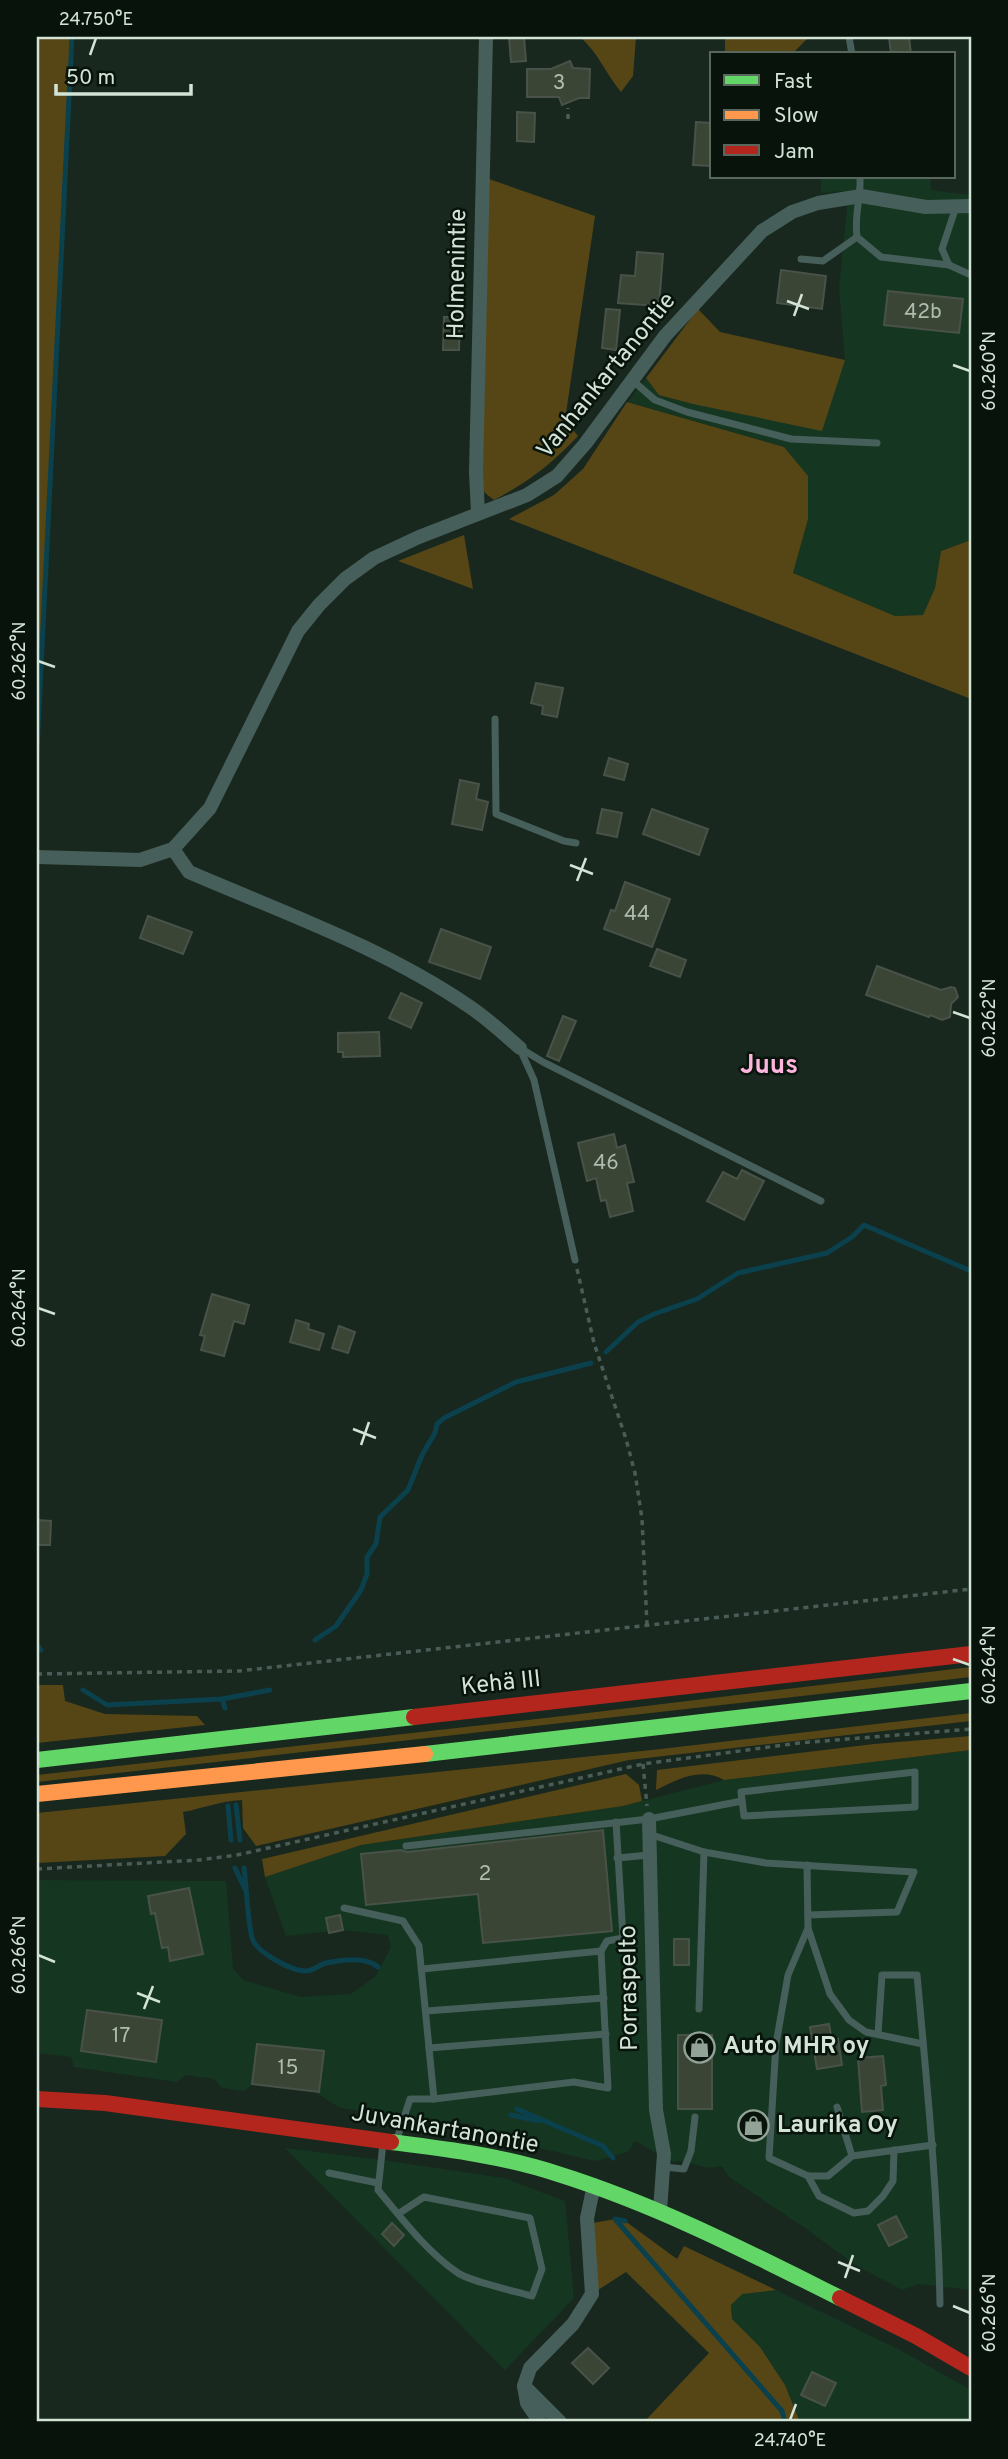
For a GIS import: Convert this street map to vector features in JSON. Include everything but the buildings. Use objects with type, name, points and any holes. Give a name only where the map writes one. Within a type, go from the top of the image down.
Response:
[{"type":"main road","points":[[871,1666],[971,1640]]},
{"type":"main road","name":"Kehä III","points":[[37,1760],[971,1654]]},
{"type":"main road","points":[[37,1794],[465,1750],[971,1691]]},
{"type":"main road","name":"Juvankartanontie","points":[[37,2099],[105,2103],[458,2151],[521,2164],[594,2185],[660,2211],[915,2336],[971,2368]]},
{"type":"street","name":"Holmenintie","points":[[478,513],[476,472],[486,37]]},
{"type":"street","name":"Vanhankartanontie","points":[[37,857],[141,860],[173,849],[210,808],[298,631],[319,605],[345,579],[374,558],[527,495],[557,476],[585,444],[666,336],[762,231],[792,212],[818,203],[861,196],[926,207],[971,206]]},
{"type":"street","points":[[173,849],[189,872],[400,964],[473,1009],[520,1048]]},
{"type":"street","name":"Porraspelto","points":[[649,1819],[656,2110],[664,2154],[660,2211]]},
{"type":"street","points":[[540,2422],[527,2403],[524,2386],[530,2368],[573,2324],[592,2294],[587,2218],[594,2185]]},
{"type":"street","points":[[524,2386],[560,2422]]},
{"type":"lane","points":[[860,178],[861,196],[855,218],[857,237],[881,257],[949,265],[971,275]]},
{"type":"lane","points":[[949,265],[942,249],[956,207]]},
{"type":"lane","points":[[801,259],[823,261],[857,237]]},
{"type":"lane","points":[[632,380],[655,400],[791,439],[877,443]]},
{"type":"lane","points":[[495,719],[496,814],[564,841],[576,843]]},
{"type":"lane","points":[[520,1048],[821,1202]]},
{"type":"lane","points":[[520,1048],[534,1080],[575,1260]]},
{"type":"lane","points":[[915,1772],[915,1807],[744,1816],[742,1801],[741,1792],[915,1772]]},
{"type":"lane","points":[[406,1846],[649,1819],[742,1801]]},
{"type":"lane","points":[[398,2214],[424,2197],[530,2218],[542,2269],[532,2296],[460,2275],[424,2243],[398,2214],[378,2190],[378,2183],[390,2141],[411,2099],[434,2099],[574,2082],[608,2088],[601,1951],[607,1941],[623,1938],[616,1822]]},
{"type":"lane","points":[[649,1834],[704,1852],[766,1863],[914,1872],[897,1912],[808,1915]]},
{"type":"lane","points":[[699,2009],[704,1852]]},
{"type":"lane","points":[[617,1858],[649,1854]]},
{"type":"lane","points":[[807,1865],[808,1928],[831,1994],[849,2020],[866,2032],[923,2044]]},
{"type":"lane","points":[[344,1908],[403,1922],[419,1946],[434,2099]]},
{"type":"lane","points":[[808,1928],[786,1986],[776,2045],[769,2158],[808,2176],[828,2176],[852,2157],[933,2145]]},
{"type":"lane","points":[[422,1969],[601,1951]]},
{"type":"lane","points":[[878,2034],[882,1975],[917,1975],[939,2228],[940,2304]]},
{"type":"lane","points":[[426,2011],[604,1998]]},
{"type":"lane","points":[[429,2048],[606,2034]]},
{"type":"lane","points":[[837,2107],[852,2157]]},
{"type":"lane","points":[[663,2167],[684,2169],[691,2151],[695,2118]]},
{"type":"lane","points":[[808,2176],[819,2196],[854,2213],[868,2211],[883,2196],[893,2180],[894,2150]]},
{"type":"lane","points":[[330,2173],[378,2183]]},
{"type":"path","points":[[568,108],[568,119]]},
{"type":"path","points":[[575,1260],[594,1343],[635,1473],[642,1519],[647,1625]]},
{"type":"path","points":[[37,1674],[239,1671],[971,1589]]},
{"type":"path","points":[[37,1869],[237,1856],[643,1764],[799,1743],[971,1728]]},
{"type":"path","points":[[643,1764],[649,1819]]},
{"type":"shaded area","points":[[37,37],[71,37],[37,746]]},
{"type":"shaded area","points":[[580,37],[636,37],[633,76],[621,92],[592,49]]},
{"type":"shaded area","points":[[725,37],[809,37],[794,52],[725,51]]},
{"type":"shaded area","points":[[486,178],[595,216],[565,420],[578,436],[539,472],[494,500],[485,493],[479,481]]},
{"type":"shaded area","points":[[821,178],[930,178],[931,190],[971,195],[971,540],[941,551],[935,588],[923,615],[895,616],[793,573],[808,519],[784,447],[628,402],[646,378],[659,395],[693,404],[845,360],[839,289],[847,208],[846,191],[821,193]]},
{"type":"shaded area","points":[[698,309],[720,332],[845,360],[822,431],[659,395],[646,378]]},
{"type":"shaded area","points":[[627,402],[784,447],[808,476],[808,519],[793,573],[895,616],[923,615],[935,588],[941,551],[971,540],[971,699],[509,519],[554,495],[583,469]]},
{"type":"shaded area","points":[[464,535],[473,589],[398,561]]},
{"type":"shaded area","points":[[971,1667],[971,1677],[37,1782],[37,1775]]},
{"type":"shaded area","points":[[37,1685],[63,1685],[65,1701],[105,1714],[197,1716],[205,1725],[37,1743]]},
{"type":"shaded area","points":[[971,1713],[971,1721],[629,1760],[256,1846],[243,1828],[242,1800],[226,1802],[183,1812],[186,1834],[165,1856],[37,1863],[37,1813],[652,1750]]},
{"type":"shaded area","points":[[971,1736],[971,1750],[724,1780],[707,1775],[690,1776],[656,1790],[657,1770],[874,1744]]},
{"type":"shaded area","points":[[971,1750],[971,2290],[919,2284],[902,2290],[854,2264],[729,2177],[722,2166],[709,2168],[680,2161],[673,2162],[635,2141],[628,2152],[595,2161],[475,2133],[475,2124],[340,2108],[315,2092],[253,2084],[244,2091],[222,2088],[214,2079],[186,2075],[177,2082],[74,2067],[71,2057],[37,2053],[37,1880],[226,1881],[233,1968],[243,1980],[301,1997],[351,1994],[376,1976],[391,1947],[388,1935],[343,1930],[286,1936],[265,1877],[361,1845],[623,1806],[724,1780]]},
{"type":"shaded area","points":[[626,1774],[639,1785],[642,1801],[361,1845],[265,1877],[262,1859]]},
{"type":"shaded area","points":[[285,2148],[504,2178],[565,2201],[574,2298],[505,2370]]},
{"type":"shaded area","points":[[615,2219],[625,2221],[677,2259],[684,2246],[776,2290],[742,2294],[731,2305],[732,2319],[760,2347],[785,2385],[800,2422],[644,2422],[709,2353],[626,2272],[598,2290],[593,2223]]},
{"type":"shaded area","points":[[776,2290],[900,2350],[971,2390],[971,2422],[800,2422],[785,2385],[760,2347],[732,2319],[731,2305],[742,2293]]},
{"type":"waterway","points":[[37,750],[72,37]]},
{"type":"waterway","points":[[606,1352],[638,1322],[654,1314],[697,1299],[738,1273],[827,1253],[852,1237],[864,1225],[971,1271]]},
{"type":"waterway","points":[[315,1640],[336,1626],[361,1590],[367,1574],[367,1557],[376,1544],[380,1517],[408,1490],[437,1424],[516,1382],[591,1363]]},
{"type":"waterway","points":[[37,1645],[41,1650]]},
{"type":"waterway","points":[[83,1690],[107,1705],[222,1699],[225,1708]]},
{"type":"waterway","points":[[222,1699],[270,1690]]},
{"type":"waterway","points":[[236,1805],[240,1840]]},
{"type":"waterway","points":[[228,1806],[231,1840]]},
{"type":"waterway","points":[[235,1868],[245,1889]]},
{"type":"waterway","points":[[244,1868],[252,1938],[267,1955],[292,1968],[306,1971],[326,1963],[346,1960],[367,1961],[378,1967]]},
{"type":"waterway","points":[[517,2109],[603,2146],[613,2158]]},
{"type":"waterway","points":[[511,2115],[539,2121]]},
{"type":"waterway","points":[[625,2221],[615,2219],[782,2411],[785,2422]]},
{"type":"traffic: fast","points":[[425,1754],[971,1691]]},
{"type":"traffic: fast","points":[[37,1760],[414,1717]]},
{"type":"traffic: fast","points":[[391,2142],[496,2158],[595,2186],[702,2230],[840,2298]]},
{"type":"traffic: slow","points":[[37,1794],[425,1754]]},
{"type":"traffic: jam","points":[[414,1717],[971,1654]]},
{"type":"traffic: jam","points":[[37,2099],[105,2103],[391,2142]]},
{"type":"traffic: jam","points":[[840,2298],[916,2336],[971,2368]]},
{"type":"place","name":"Auto MHR oy","points":[[700,2047]]},
{"type":"place","name":"Laurika Oy","points":[[754,2126]]},
{"type":"district","name":"Juus","points":[[769,1066]]}]
